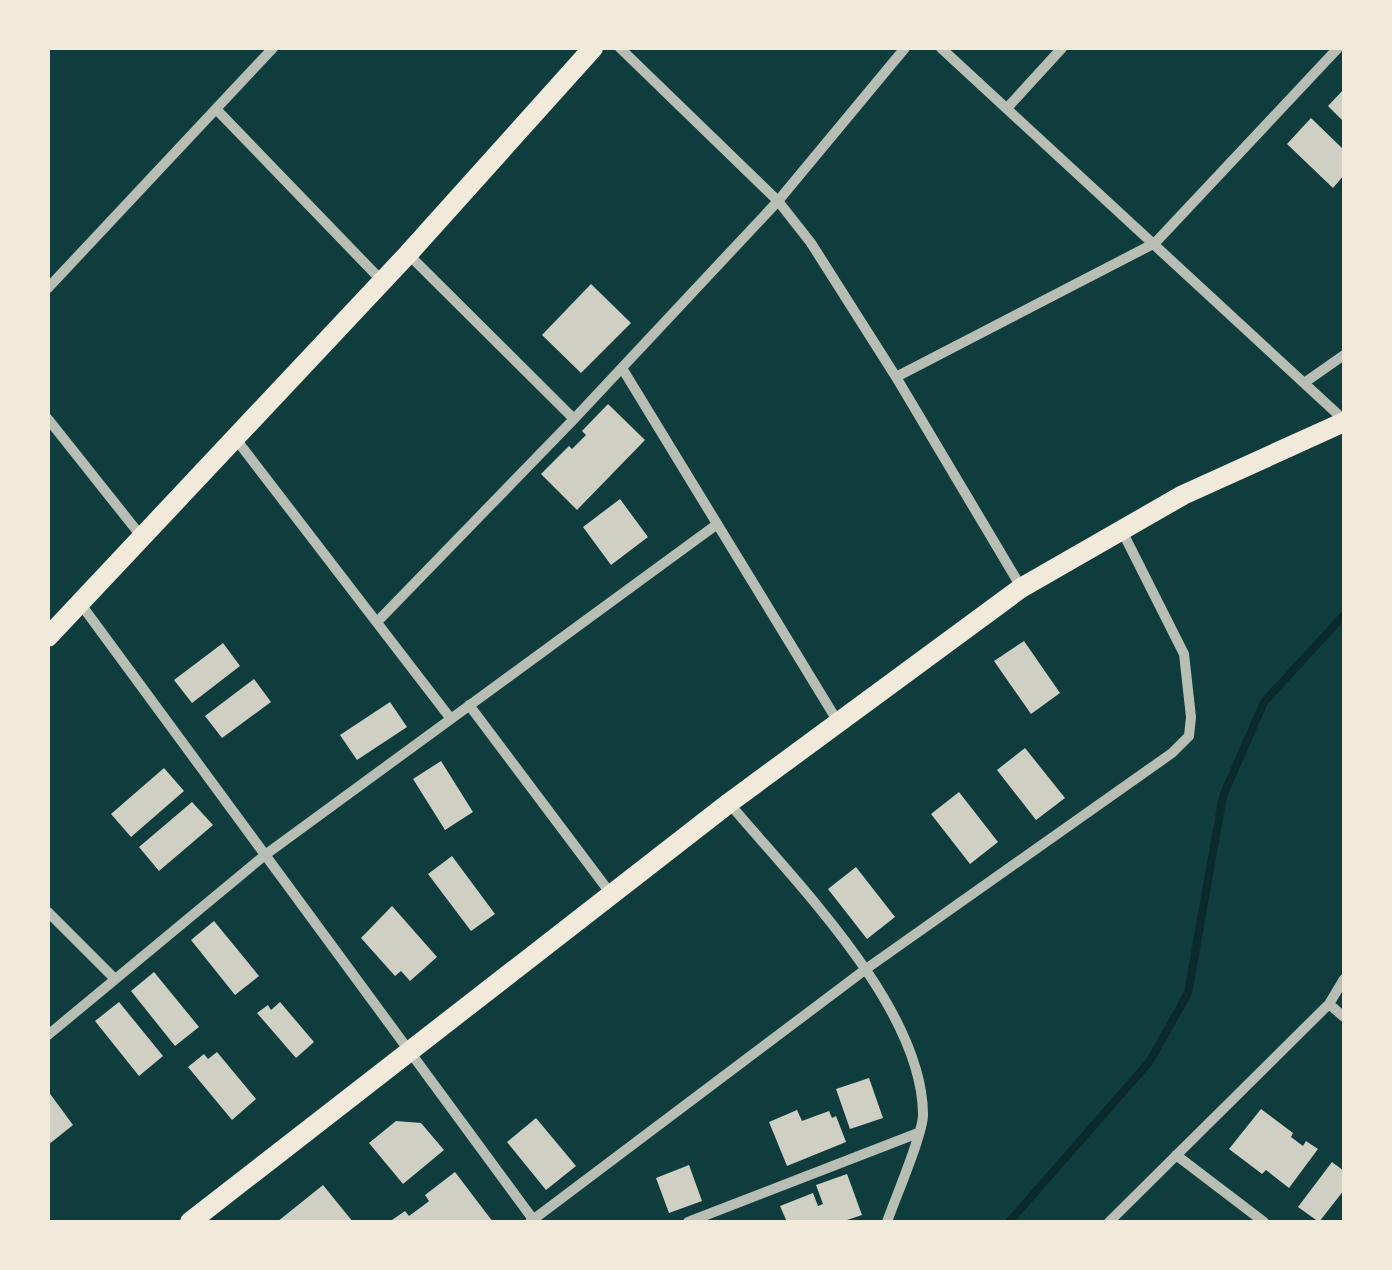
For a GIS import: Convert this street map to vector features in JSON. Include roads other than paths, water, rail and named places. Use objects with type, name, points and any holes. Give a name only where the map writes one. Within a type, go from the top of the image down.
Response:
[{"type":"main road","points":[[48,638],[408,254],[593,48]]},
{"type":"main road","points":[[190,1222],[729,803],[1021,588],[1183,496],[1344,421]]},
{"type":"street","points":[[48,288],[273,48]]},
{"type":"street","points":[[620,48],[778,201],[811,243],[1021,588]]},
{"type":"street","points":[[377,622],[778,201],[905,48]]},
{"type":"street","points":[[942,48],[1344,421]]},
{"type":"street","points":[[1008,107],[1062,48]]},
{"type":"street","points":[[896,377],[1155,244],[1338,48]]},
{"type":"street","points":[[217,110],[382,281]]},
{"type":"street","points":[[408,254],[574,419]]},
{"type":"street","points":[[1304,383],[1344,355]]},
{"type":"street","points":[[622,368],[838,722]]},
{"type":"street","points":[[48,419],[141,536]]},
{"type":"street","points":[[235,438],[451,719]]},
{"type":"street","points":[[48,1035],[265,855],[716,525]]},
{"type":"street","points":[[80,603],[533,1222],[866,969],[1172,753],[1188,736],[1192,717],[1184,654],[1122,530]]},
{"type":"street","points":[[469,705],[611,894]]},
{"type":"street","points":[[729,803],[866,969],[913,1056],[924,1118],[887,1222]]},
{"type":"street","points":[[48,912],[115,979]]},
{"type":"street","points":[[1110,1222],[1329,1004],[1344,980]]},
{"type":"street","points":[[1329,1004],[1344,1017]]},
{"type":"street","points":[[688,1222],[918,1133]]},
{"type":"street","points":[[1176,1156],[1264,1222]]},
{"type":"waterway","points":[[1009,1222],[1150,1061],[1188,993],[1223,796],[1264,702],[1344,615]]}]
